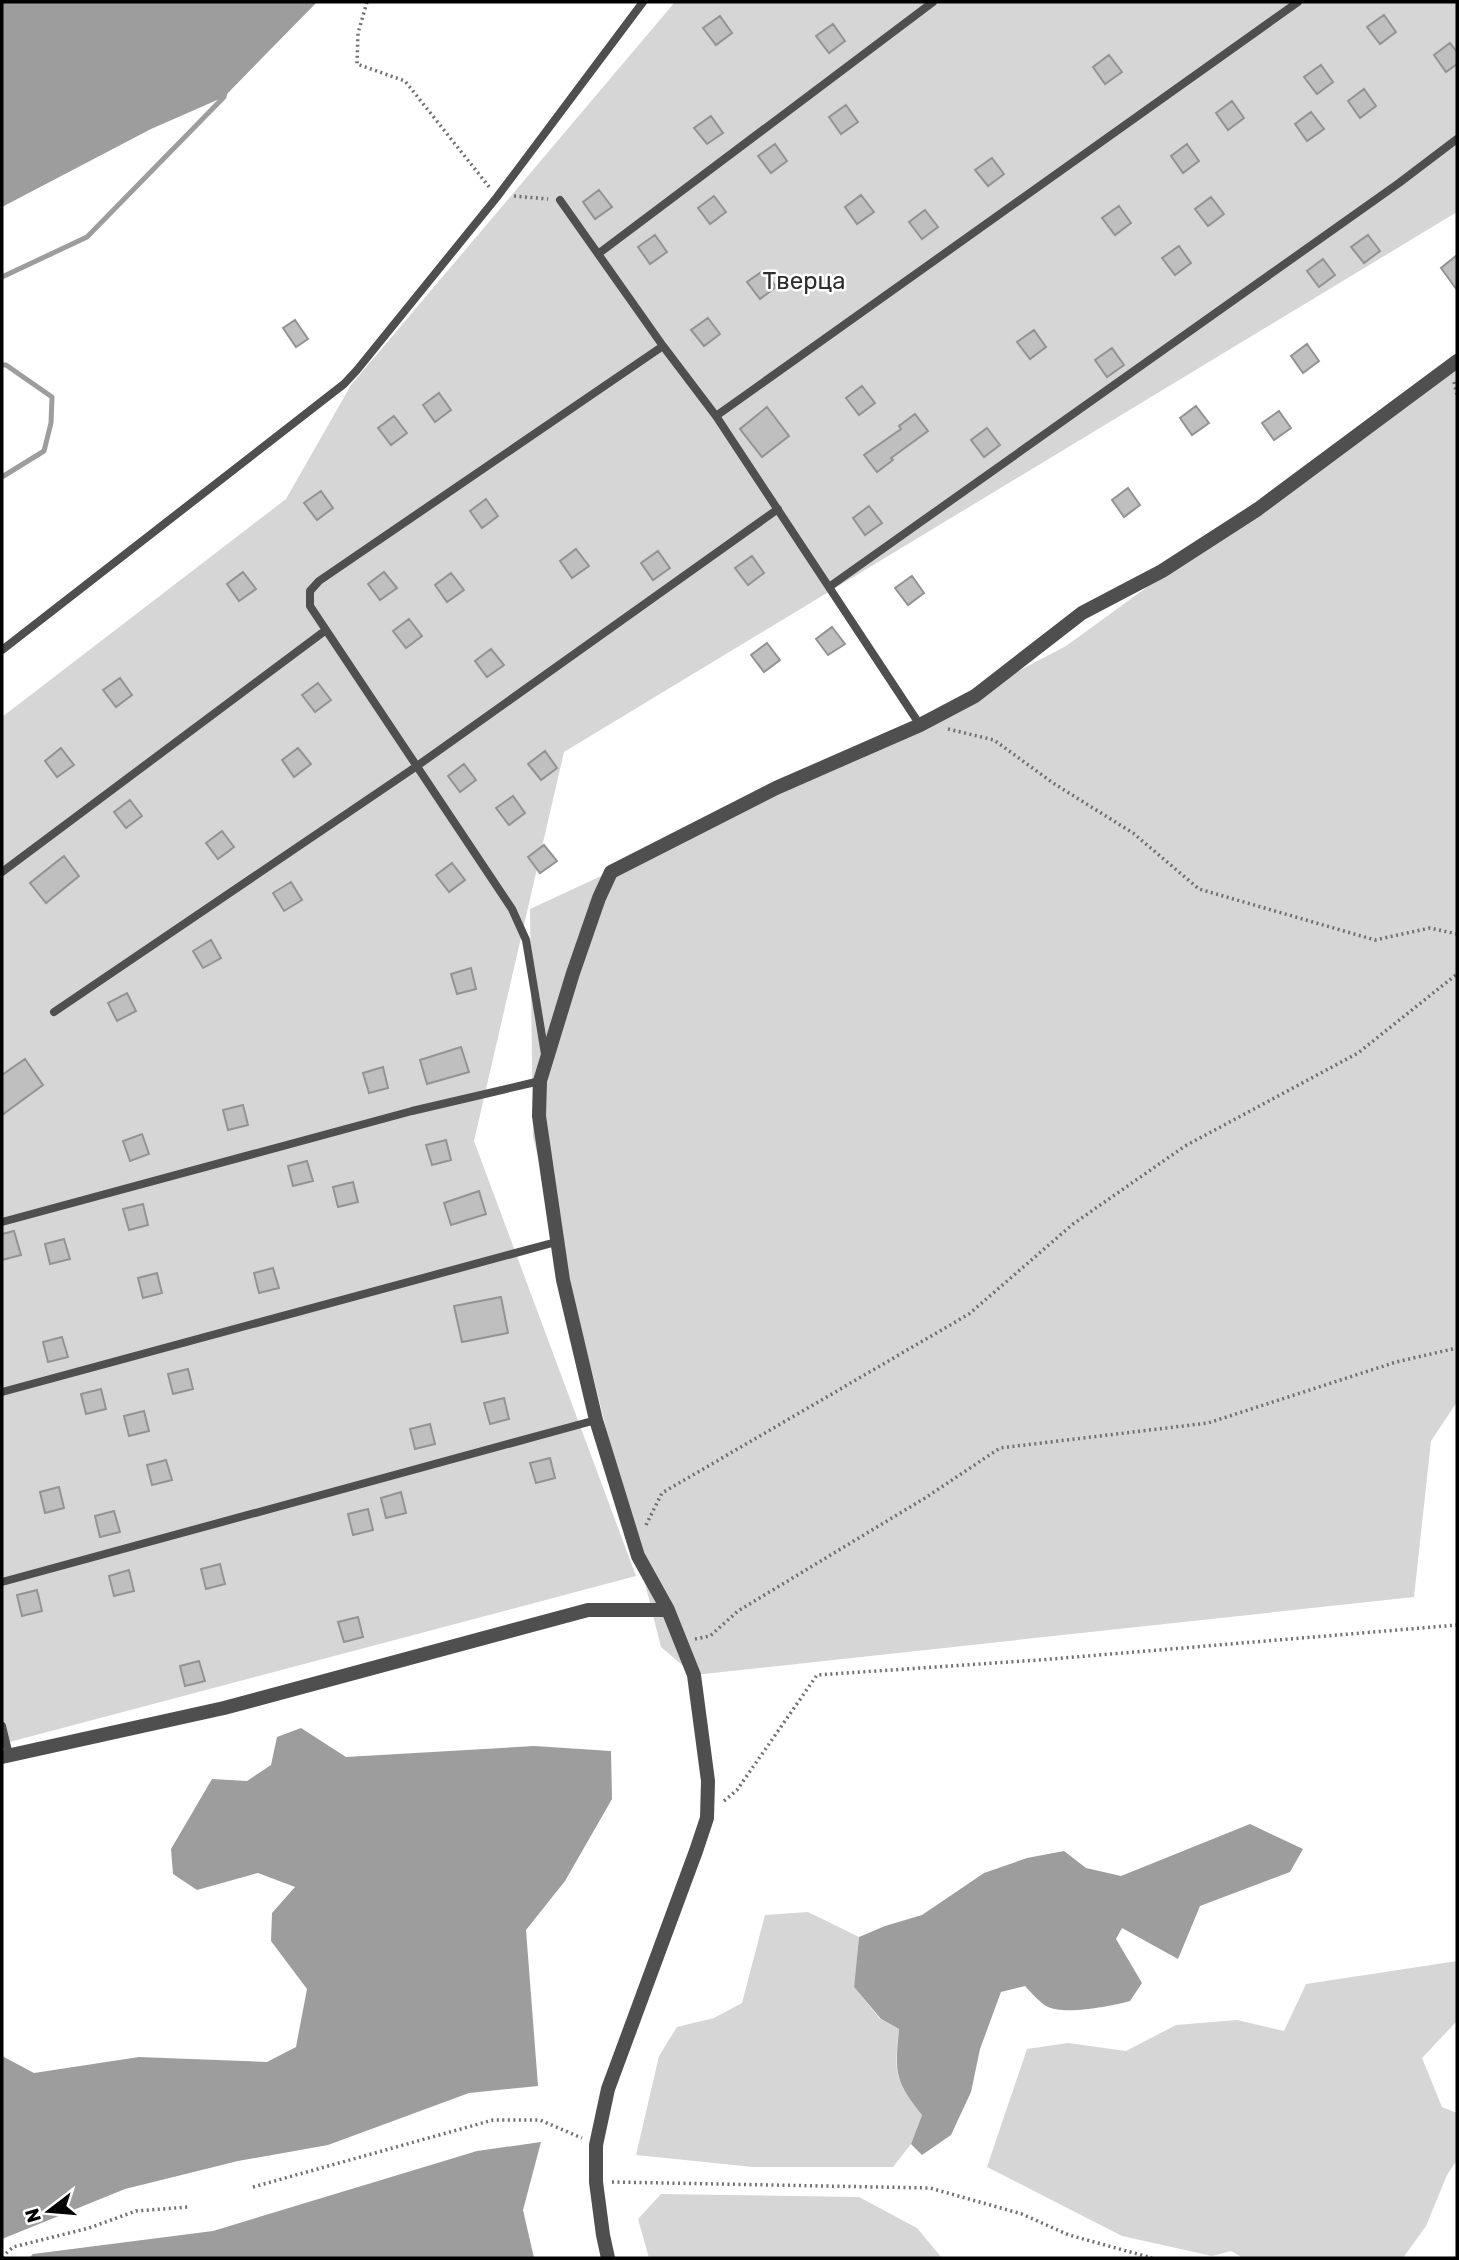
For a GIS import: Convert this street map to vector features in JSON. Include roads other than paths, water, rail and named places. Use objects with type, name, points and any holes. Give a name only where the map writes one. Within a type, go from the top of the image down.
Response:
[{"type":"street","points":[[608,2258],[596,2182],[596,2145],[608,2089],[707,1818],[708,1781],[694,1675],[668,1610],[638,1556],[596,1420],[556,1242],[539,1116],[540,1082],[599,898],[611,872],[776,788],[920,725],[975,696],[1082,613],[1162,570],[1258,509],[1457,361]]},
{"type":"street","points":[[6,1756],[224,1708],[587,1610],[668,1610]]},
{"type":"lane","points":[[2,650],[344,384],[358,370],[497,197],[643,2]]},
{"type":"lane","points":[[598,254],[933,2]]},
{"type":"lane","points":[[716,416],[1297,2]]},
{"type":"lane","points":[[829,587],[1457,139]]},
{"type":"lane","points":[[560,200],[716,416],[920,725]]},
{"type":"lane","points":[[546,1062],[526,940],[512,909],[310,606],[310,591],[319,581],[663,346]]},
{"type":"lane","points":[[54,1012],[416,766],[778,509]]},
{"type":"lane","points":[[2,872],[326,630]]},
{"type":"lane","points":[[2,1222],[412,1111],[540,1082]]},
{"type":"lane","points":[[2,1392],[556,1242]]},
{"type":"lane","points":[[2,1582],[596,1420]]},
{"type":"lane","points":[[2,1726],[6,1756]]},
{"type":"waterway","points":[[2,277],[87,237],[225,93]]},
{"type":"waterway","points":[[2,365],[6,365],[52,397],[51,423],[44,451],[2,477]]},
{"type":"park label","name":"Тверца","points":[[804,281]]}]
